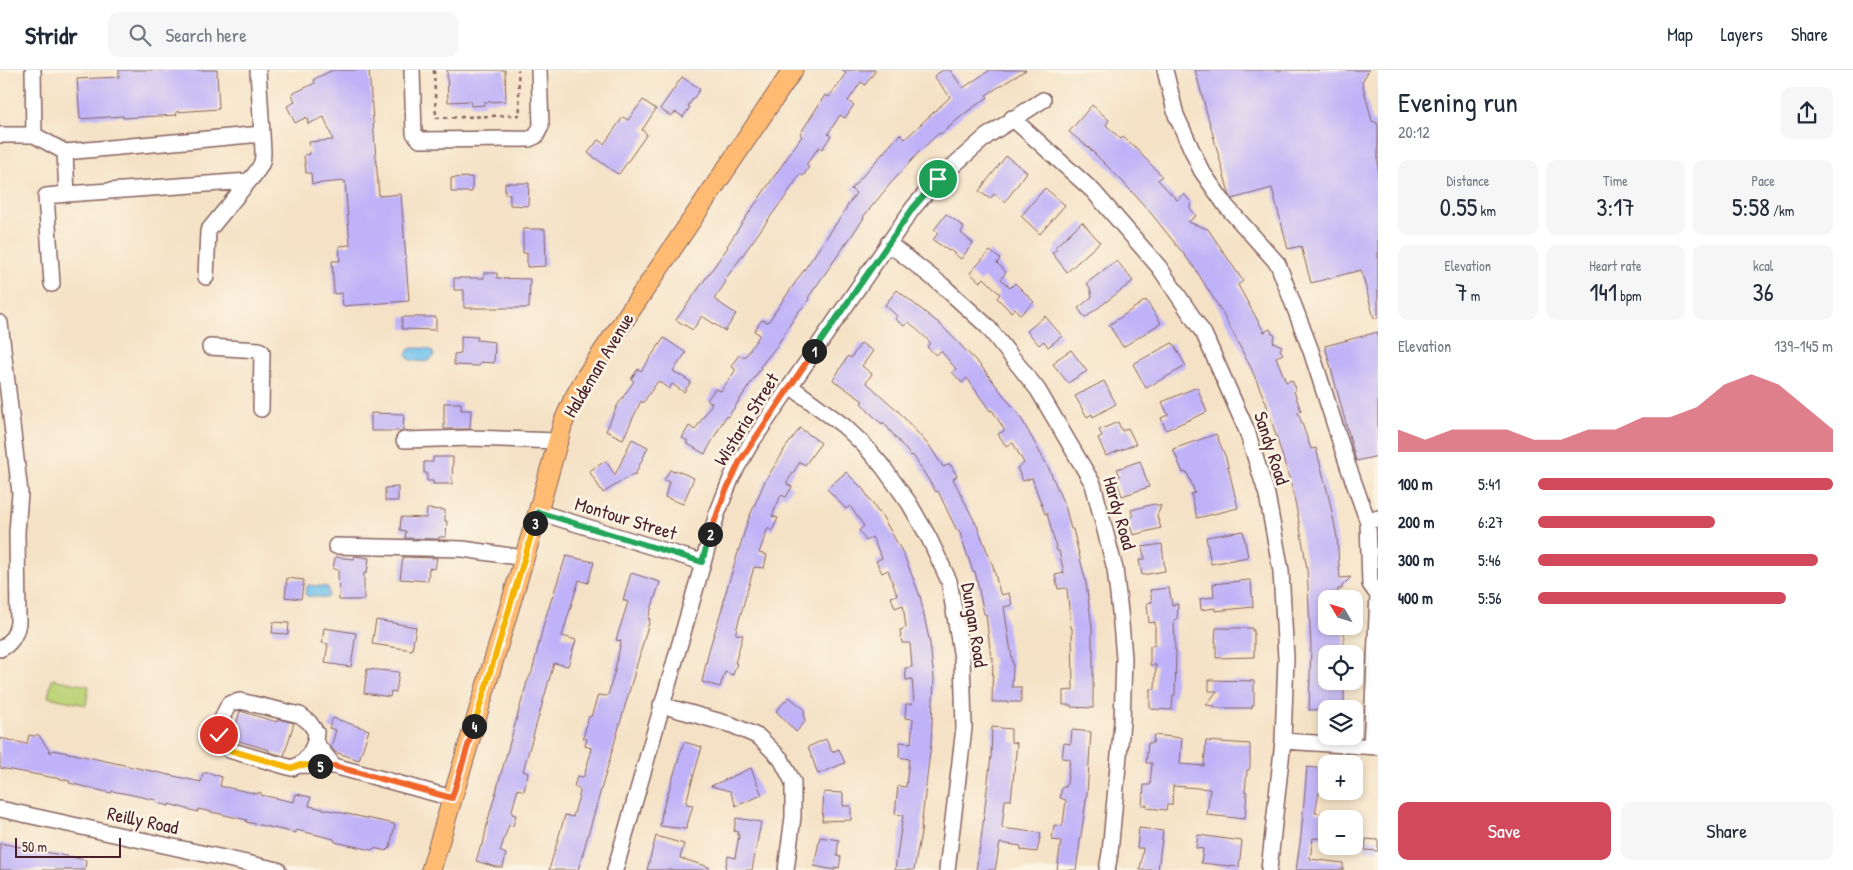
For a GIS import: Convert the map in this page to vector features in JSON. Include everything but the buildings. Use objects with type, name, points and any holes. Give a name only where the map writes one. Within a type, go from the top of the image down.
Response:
[{"type":"main road","name":"Haldeman Avenue","points":[[431,870],[538,512],[557,441],[573,400],[587,375],[794,70]]},
{"type":"street","points":[[33,70],[34,135]]},
{"type":"street","points":[[206,277],[208,231],[261,167],[263,161],[258,70]]},
{"type":"street","points":[[412,70],[414,133],[420,140],[529,139],[536,136],[541,126],[539,70]]},
{"type":"street","points":[[1164,70],[1176,115],[1202,170],[1226,206],[1278,264],[1310,351],[1348,466],[1373,520],[1370,584],[1378,594],[1374,746],[1283,741]]},
{"type":"street","name":"Wistaria Street","points":[[615,870],[716,514],[732,476],[751,443],[913,208],[938,179],[987,136],[1012,118],[1043,100]]},
{"type":"street","name":"Sandy Road","points":[[1012,118],[1093,191],[1160,267],[1204,334],[1227,382],[1247,431],[1267,495],[1281,571],[1286,658],[1283,741],[1269,870]]},
{"type":"street","points":[[0,135],[34,135],[65,152],[262,134]]},
{"type":"street","points":[[65,152],[67,194]]},
{"type":"street","points":[[52,284],[46,196],[249,181]]},
{"type":"street","name":"Hardy Road","points":[[888,244],[949,291],[987,326],[1038,390],[1093,484],[1115,569],[1124,658],[1122,722],[1107,870]]},
{"type":"street","points":[[0,323],[20,493],[17,532],[18,623],[16,634],[11,641],[0,649]]},
{"type":"street","points":[[210,347],[259,350],[262,352],[261,409]]},
{"type":"street","name":"Dungan Road","points":[[790,386],[844,426],[883,467],[909,503],[930,538],[949,581],[962,658],[964,728],[946,870]]},
{"type":"street","points":[[404,440],[471,438],[557,441]]},
{"type":"street","name":"Montour Street","points":[[538,512],[702,562]]},
{"type":"street","points":[[336,546],[463,549],[524,558]]},
{"type":"street","points":[[300,765],[309,756],[315,742],[316,732],[310,722],[300,715],[240,702],[229,704],[224,712],[219,735],[221,742],[229,750],[292,768],[300,765],[334,766],[452,798]]},
{"type":"street","points":[[661,705],[732,725],[758,737],[780,759],[793,782],[793,817],[786,870]]},
{"type":"street","points":[[315,742],[334,766]]},
{"type":"street","name":"Reilly Road","points":[[0,809],[278,870]]},
{"type":"path","points":[[434,70],[436,118],[520,116],[518,70]]},
{"type":"green space","points":[[52,679],[89,686],[86,705],[48,697]]},
{"type":"water","points":[[425,348],[433,352],[434,355],[427,361],[410,360],[406,355],[409,349]]},
{"type":"water","points":[[308,585],[328,587],[329,596],[327,598],[307,596],[305,594]]},
{"type":"route","points":[[219,735],[221,742],[229,750],[292,768],[300,765],[334,766],[452,798],[538,512],[702,562],[716,514],[732,476],[751,443],[913,208],[938,179]]}]
